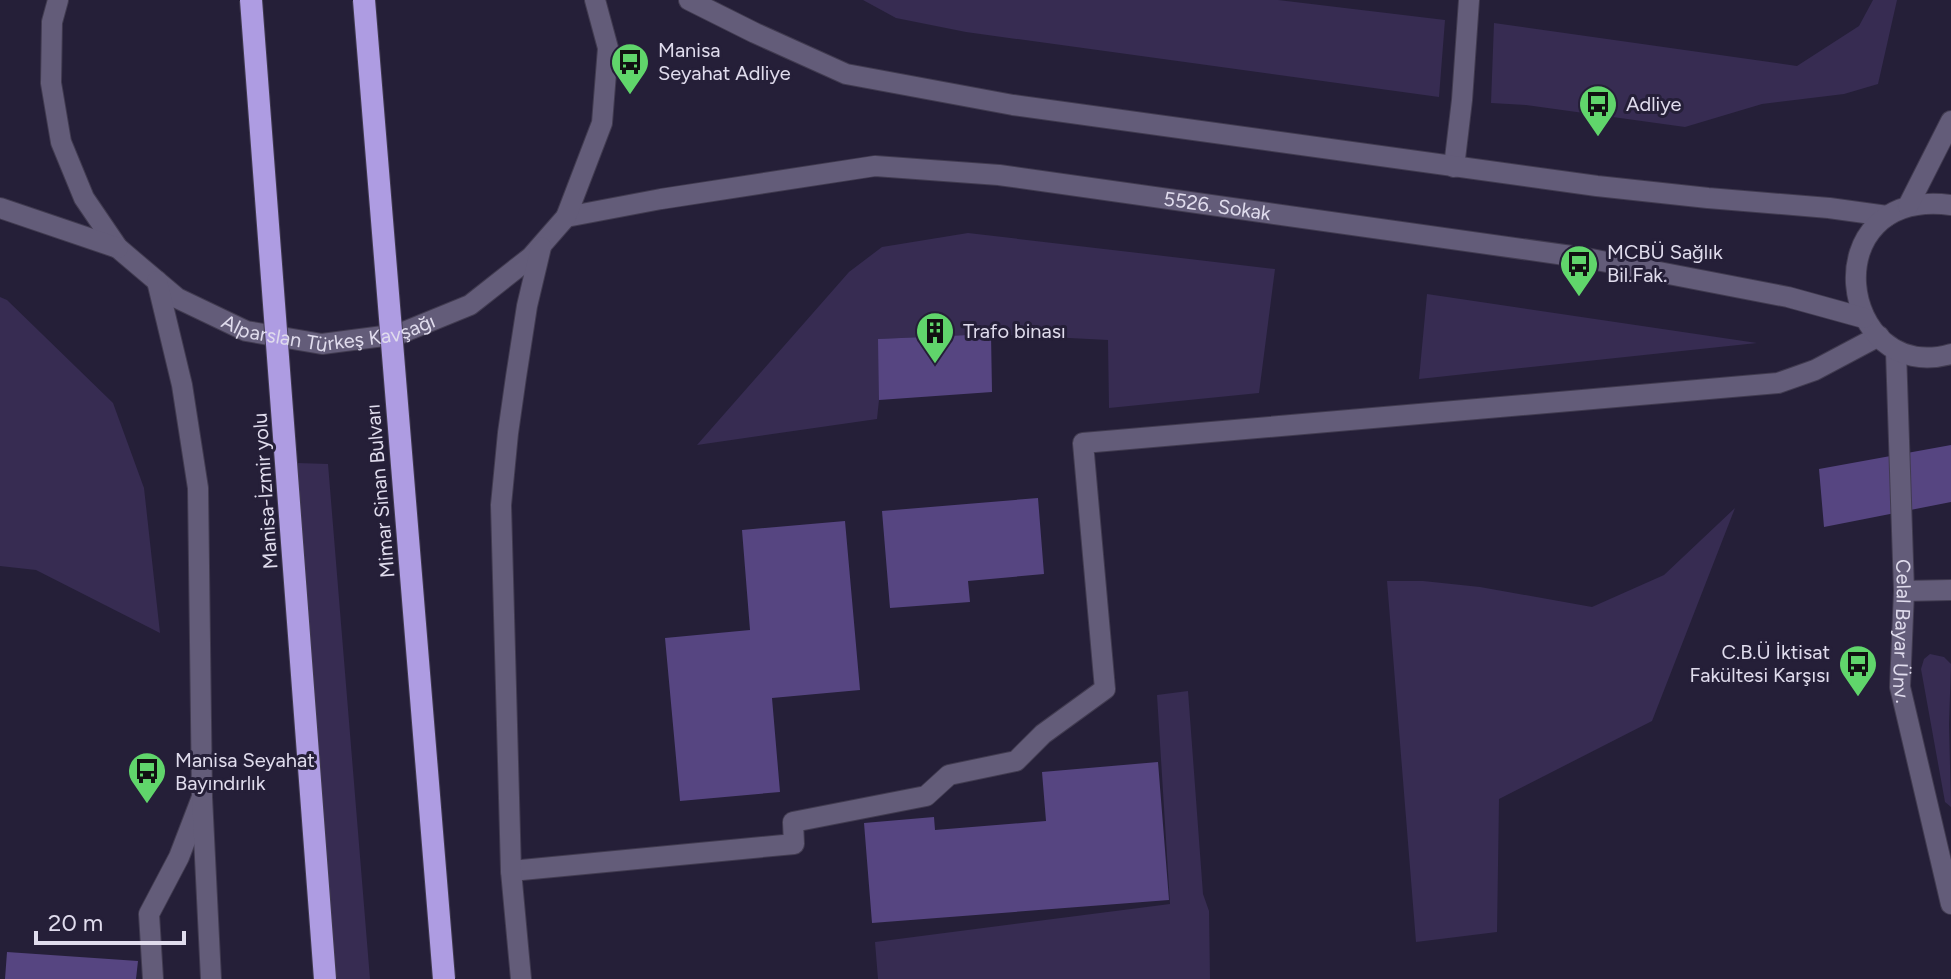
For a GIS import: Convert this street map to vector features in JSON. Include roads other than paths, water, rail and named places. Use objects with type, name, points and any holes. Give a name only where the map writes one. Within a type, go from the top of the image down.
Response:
[{"type":"highway","name":"Manisa-İzmir yolu","points":[[251,0],[325,979]]},
{"type":"highway","name":"Mimar Sinan Bulvarı","points":[[364,0],[444,979]]},
{"type":"street","name":"Alparslan Türkeş Kavşağı","points":[[58,0],[52,22],[51,83],[61,142],[84,198],[118,248],[177,298],[246,331],[322,344],[399,334],[470,305],[531,257],[566,217],[602,123],[608,48],[595,0]]},
{"type":"street","points":[[689,0],[846,74],[1013,105],[1597,186],[1887,216]]},
{"type":"street","points":[[1454,167],[1469,0]]},
{"type":"street","points":[[1908,206],[1951,121]]},
{"type":"street","name":"5526. Sokak","points":[[566,217],[875,166],[937,170],[999,175],[1586,258],[1788,297],[1864,318]]},
{"type":"street","points":[[1951,205],[1931,203],[1908,206],[1887,216],[1871,232],[1859,252],[1854,274],[1856,297],[1864,318],[1896,351],[1918,356],[1951,354]]},
{"type":"street","points":[[0,208],[118,248]]},
{"type":"street","points":[[521,979],[511,871],[501,505],[516,377],[527,306],[541,246]]},
{"type":"street","points":[[157,281],[182,385],[198,488],[202,797],[211,979]]},
{"type":"street","points":[[511,871],[794,844],[793,822],[926,796],[949,775],[1016,761],[1043,734],[1105,689],[1083,443],[1778,383],[1815,370],[1879,336]]},
{"type":"street","name":"Celal Bayar Ünv.","points":[[1896,351],[1904,591],[1900,687],[1951,904]]},
{"type":"street","points":[[1904,591],[1951,590]]},
{"type":"street","points":[[153,979],[149,914],[179,857],[202,797]]},
{"type":"place","name":"Manisa Seyahat Adliye","points":[[630,96]]},
{"type":"place","name":"Adliye","points":[[1598,138]]},
{"type":"place","name":"MCBÜ Sağlık Bil.Fak.","points":[[1579,298]]},
{"type":"place","name":"Trafo binası","points":[[935,365]]},
{"type":"place","name":"C.B.Ü İktisat Fakültesi Karşısı","points":[[1858,698]]},
{"type":"place","name":"Manisa Seyahat Bayındırlık","points":[[147,805]]}]
